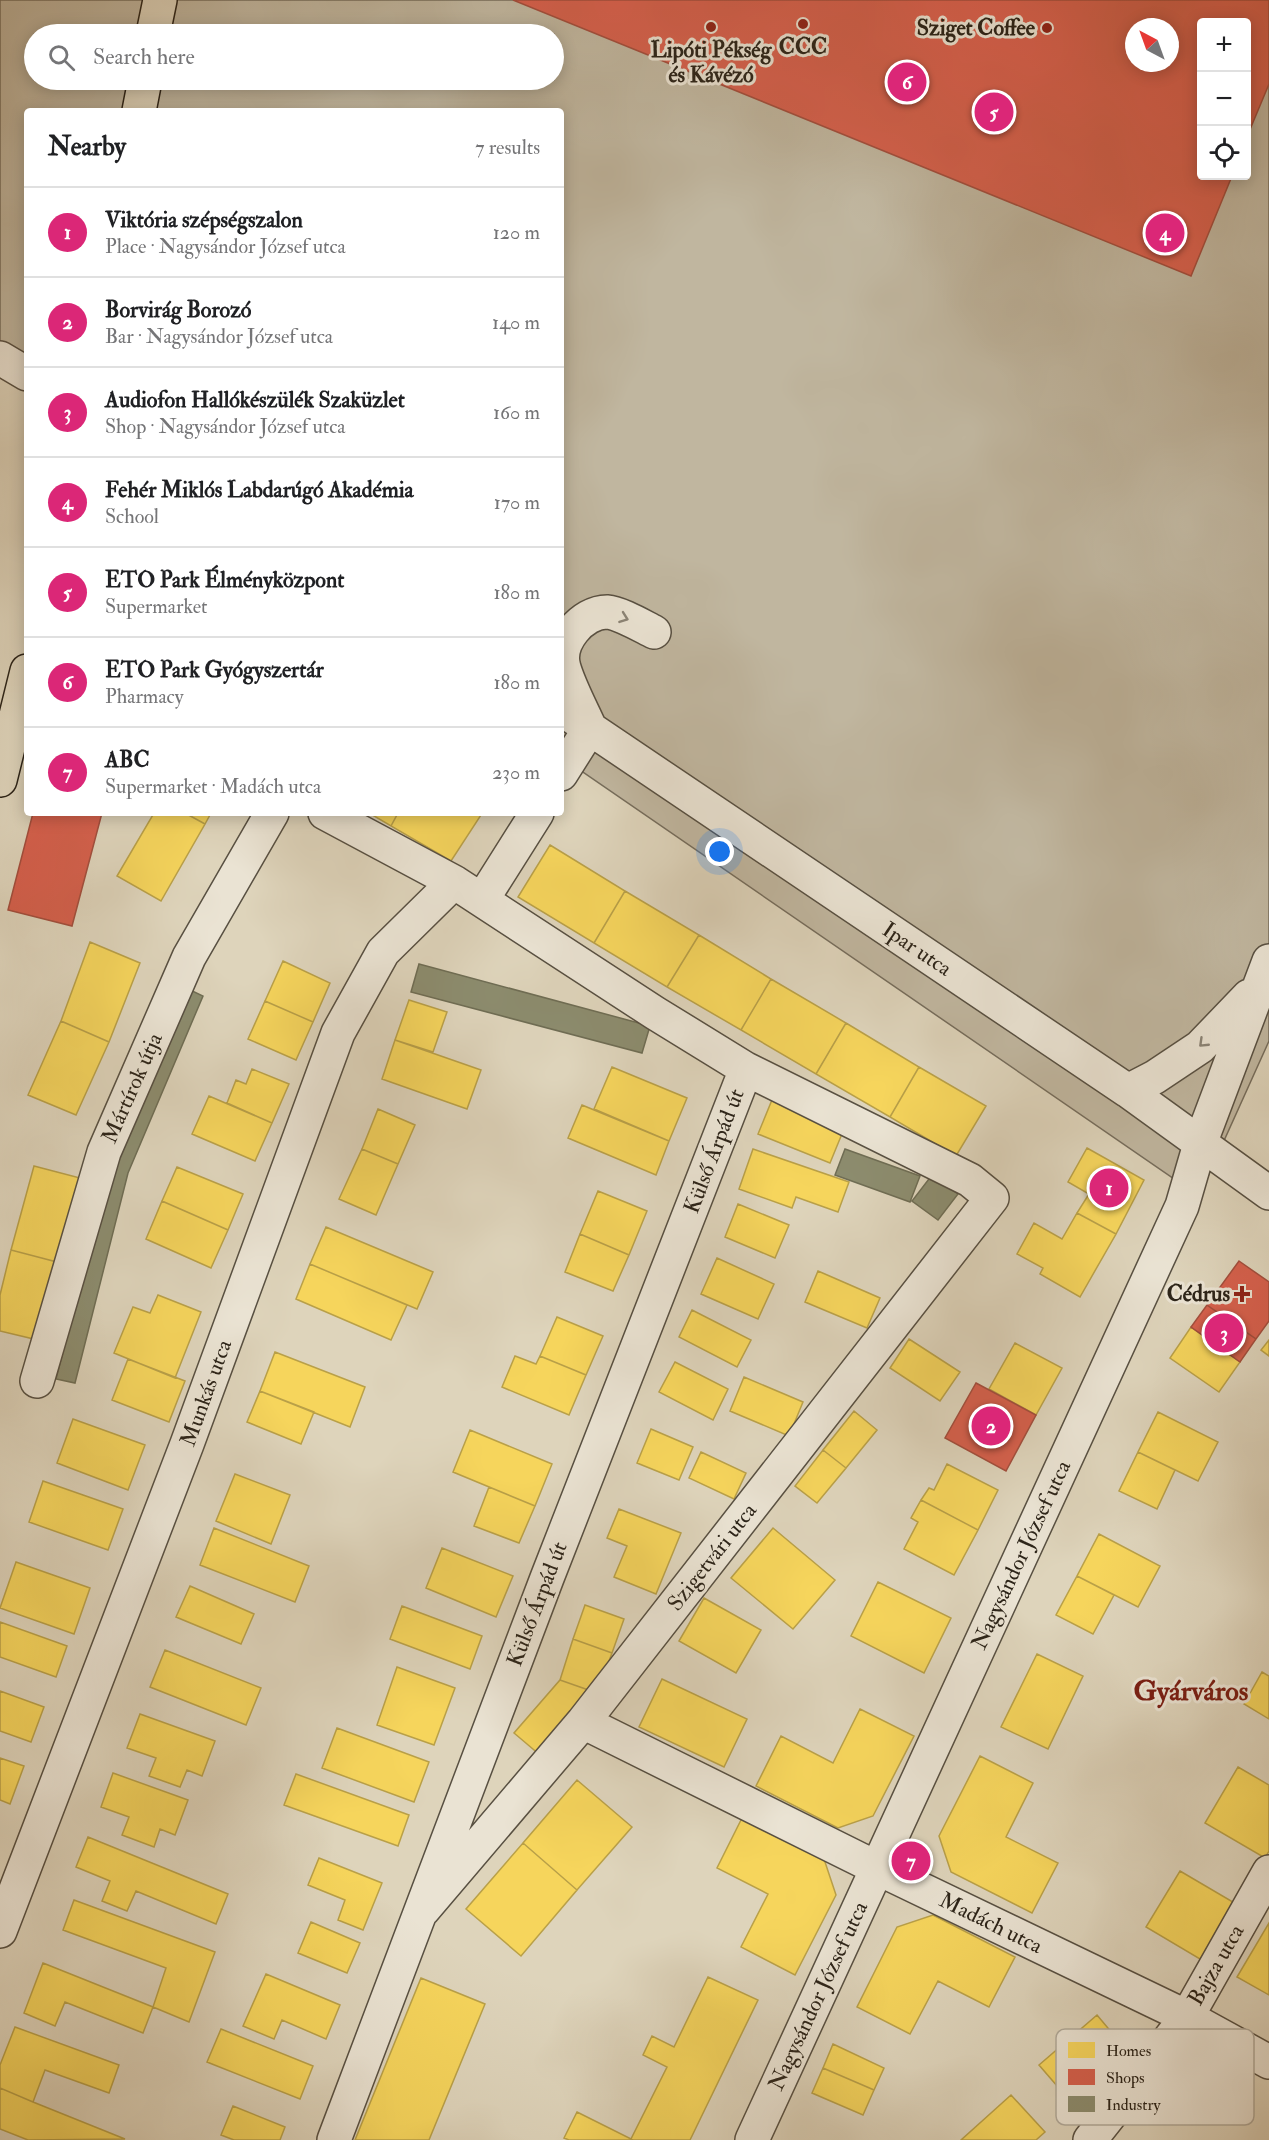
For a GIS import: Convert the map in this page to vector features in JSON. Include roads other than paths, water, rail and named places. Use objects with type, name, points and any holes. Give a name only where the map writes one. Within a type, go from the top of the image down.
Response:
[{"type":"main road","points":[[155,24],[160,0]]},
{"type":"main road","points":[[140,108],[143,90]]},
{"type":"main road","points":[[0,780],[24,683]]},
{"type":"street","points":[[0,358],[24,372]]},
{"type":"street","points":[[564,617],[587,593]]},
{"type":"street","points":[[564,646],[571,634],[589,616],[608,612],[631,620],[654,632]]},
{"type":"street","points":[[564,668],[590,728],[564,769]]},
{"type":"street","name":"Ipar utca","points":[[564,711],[1128,1091],[1269,1193]]},
{"type":"street","name":"Mártírok útja","points":[[37,1381],[104,1152],[189,957],[270,816]]},
{"type":"street","points":[[331,816],[454,882],[746,1069]]},
{"type":"street","points":[[482,900],[535,816]]},
{"type":"street","name":"Munkás utca","points":[[0,1931],[187,1444],[338,1033],[383,952],[454,882]]},
{"type":"street","points":[[1128,1091],[1155,1077],[1200,1047],[1264,973]]},
{"type":"street","name":"Nagysándor József utca","points":[[752,2140],[1182,1206],[1200,1143],[1264,973]]},
{"type":"street","name":"Szigetvári utca","points":[[423,1910],[583,1722],[993,1198],[970,1180],[746,1069]]},
{"type":"street","name":"Külső Árpád út","points":[[334,2140],[547,1578],[746,1069]]},
{"type":"street","name":"Madách utca","points":[[583,1722],[1209,2029]]},
{"type":"street","name":"Bajza utca","points":[[1178,2029],[1187,2017],[1269,1872]]},
{"type":"street","name":"Madách utca","points":[[1254,2054],[1269,2062]]},
{"type":"street","name":"Bajza utca","points":[[1090,2140],[1102,2125]]},
{"type":"place","name":"CCC","points":[[803,24]]},
{"type":"place","name":"Lipóti Pékség és Kávézó","points":[[711,27]]},
{"type":"place","name":"Sziget Coffee","points":[[1047,28]]},
{"type":"place","name":"ETO Park Gyógyszertár","points":[[907,82]]},
{"type":"place","name":"ETO Park Élményközpont","points":[[994,112]]},
{"type":"place","name":"Fehér Miklós Labdarúgó Akadémia","points":[[1165,233]]},
{"type":"place","name":"Viktória szépségszalon","points":[[1109,1188]]},
{"type":"place","name":"Cédrus","points":[[1242,1294]]},
{"type":"place","name":"Audiofon Hallókészülék Szaküzlet","points":[[1224,1333]]},
{"type":"place","name":"Borvirág Borozó","points":[[991,1426]]},
{"type":"place","name":"ABC","points":[[911,1861]]},
{"type":"district","name":"Gyárváros","points":[[1191,1691]]}]
